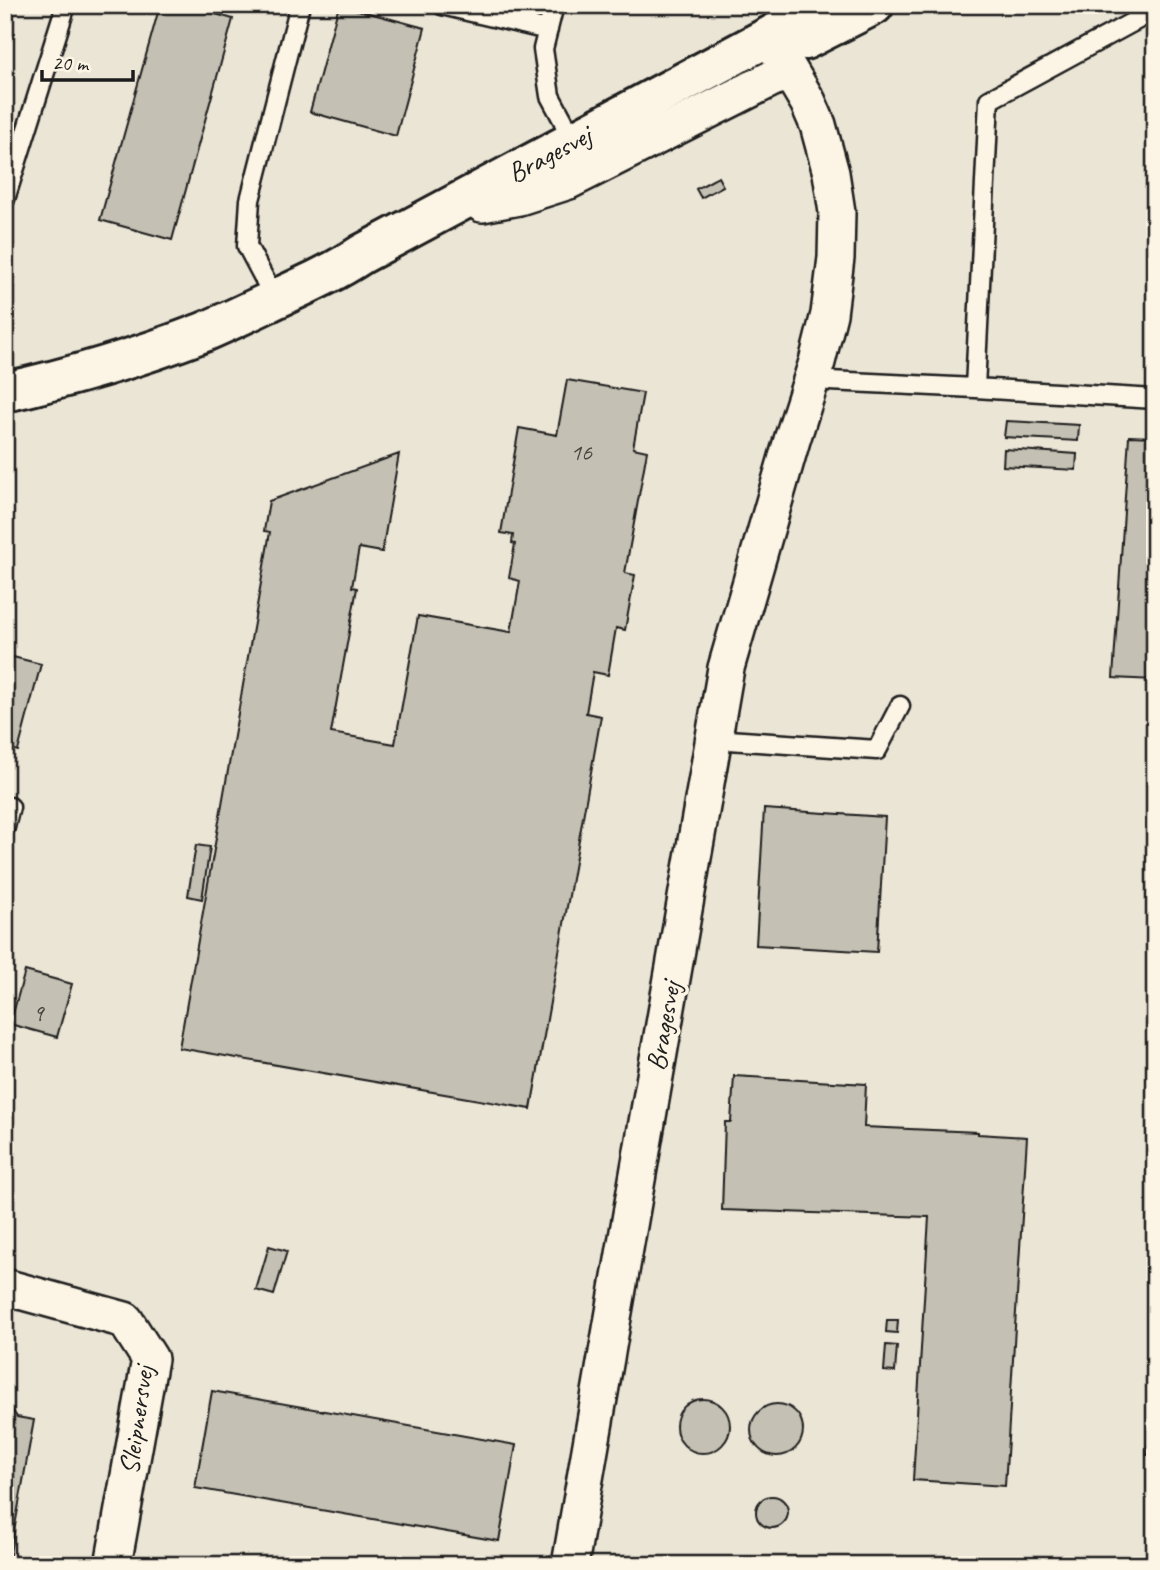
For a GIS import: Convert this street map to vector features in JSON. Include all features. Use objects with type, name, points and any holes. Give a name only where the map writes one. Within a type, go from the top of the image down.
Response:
[{"type":"main road","name":"Bragesvej","points":[[345,266],[364,261],[577,158],[874,5]]},
{"type":"main road","name":"Bragesvej","points":[[5,392],[60,380],[206,331],[345,266],[362,254],[571,142],[794,46]]},
{"type":"street","name":"Bragesvej","points":[[778,492],[829,381],[848,311],[855,264],[857,214],[849,157],[838,124],[785,34],[846,5]]},
{"type":"street","name":"Bragesvej","points":[[570,1565],[726,668],[826,326],[836,258],[837,212],[831,173],[818,125],[808,102],[794,46]]},
{"type":"street","name":"Sleipnersvej","points":[[5,1287],[125,1320],[150,1359],[113,1565]]},
{"type":"lane","points":[[5,199],[66,5]]},
{"type":"lane","points":[[275,299],[247,246],[250,200],[299,5]]},
{"type":"lane","points":[[442,5],[548,30]]},
{"type":"lane","points":[[554,5],[543,49],[550,96],[571,142]]},
{"type":"lane","points":[[975,387],[989,100],[1155,10]]},
{"type":"lane","points":[[829,381],[1155,399]]},
{"type":"lane","points":[[714,739],[877,750],[901,706]]},
{"type":"lane","points":[[5,827],[10,807]]},
{"type":"shaded area","points":[[5,5],[1155,5],[1155,1565],[5,1565]]},
{"type":"building","points":[[160,5],[184,5],[233,19],[172,240],[100,220]]},
{"type":"building","points":[[339,5],[425,28],[396,136],[310,112]]},
{"type":"building","points":[[718,177],[723,186],[701,198],[696,189]]},
{"type":"building","points":[[567,380],[643,393],[633,448],[647,451],[625,573],[635,575],[625,630],[616,628],[608,675],[593,672],[586,713],[601,716],[531,1109],[179,1048],[270,532],[264,531],[269,501],[399,454],[382,552],[359,548],[352,587],[357,588],[331,733],[395,744],[418,616],[511,632],[520,581],[509,578],[515,544],[512,543],[513,535],[501,533],[519,428],[557,435]]},
{"type":"building","points":[[1006,421],[1079,425],[1078,441],[1004,437]]},
{"type":"building","points":[[1129,436],[1155,437],[1155,680],[1113,678]]},
{"type":"building","points":[[1004,449],[1077,454],[1076,470],[1003,466]]},
{"type":"building","points":[[5,655],[41,664],[18,751],[5,747]]},
{"type":"building","points":[[764,809],[885,817],[877,952],[756,945]]},
{"type":"building","points":[[196,845],[210,847],[202,899],[188,896]]},
{"type":"building","points":[[25,971],[72,984],[57,1037],[10,1024]]},
{"type":"building","points":[[734,1076],[866,1084],[864,1127],[1027,1137],[1005,1486],[913,1480],[929,1217],[722,1210],[725,1122],[731,1122]]},
{"type":"building","points":[[269,1246],[287,1251],[274,1295],[256,1290]]},
{"type":"building","points":[[887,1320],[898,1320],[897,1333],[886,1332]]},
{"type":"building","points":[[886,1345],[897,1346],[895,1372],[884,1371]]},
{"type":"building","points":[[1154,1350],[1155,1455],[1147,1455]]},
{"type":"building","points":[[212,1391],[516,1445],[499,1541],[195,1488]]},
{"type":"building","points":[[703,1399],[722,1407],[730,1426],[722,1445],[703,1453],[684,1445],[676,1426],[684,1407]]},
{"type":"building","points":[[777,1404],[787,1406],[795,1412],[801,1420],[801,1440],[795,1448],[787,1454],[777,1456],[767,1454],[759,1448],[753,1440],[751,1430],[753,1420],[759,1412],[767,1406]]},
{"type":"building","points":[[12,1410],[17,1417],[34,1420],[8,1565],[5,1565],[5,1415]]},
{"type":"building","points":[[772,1496],[783,1501],[788,1512],[783,1523],[772,1528],[761,1523],[756,1512],[761,1501]]}]
